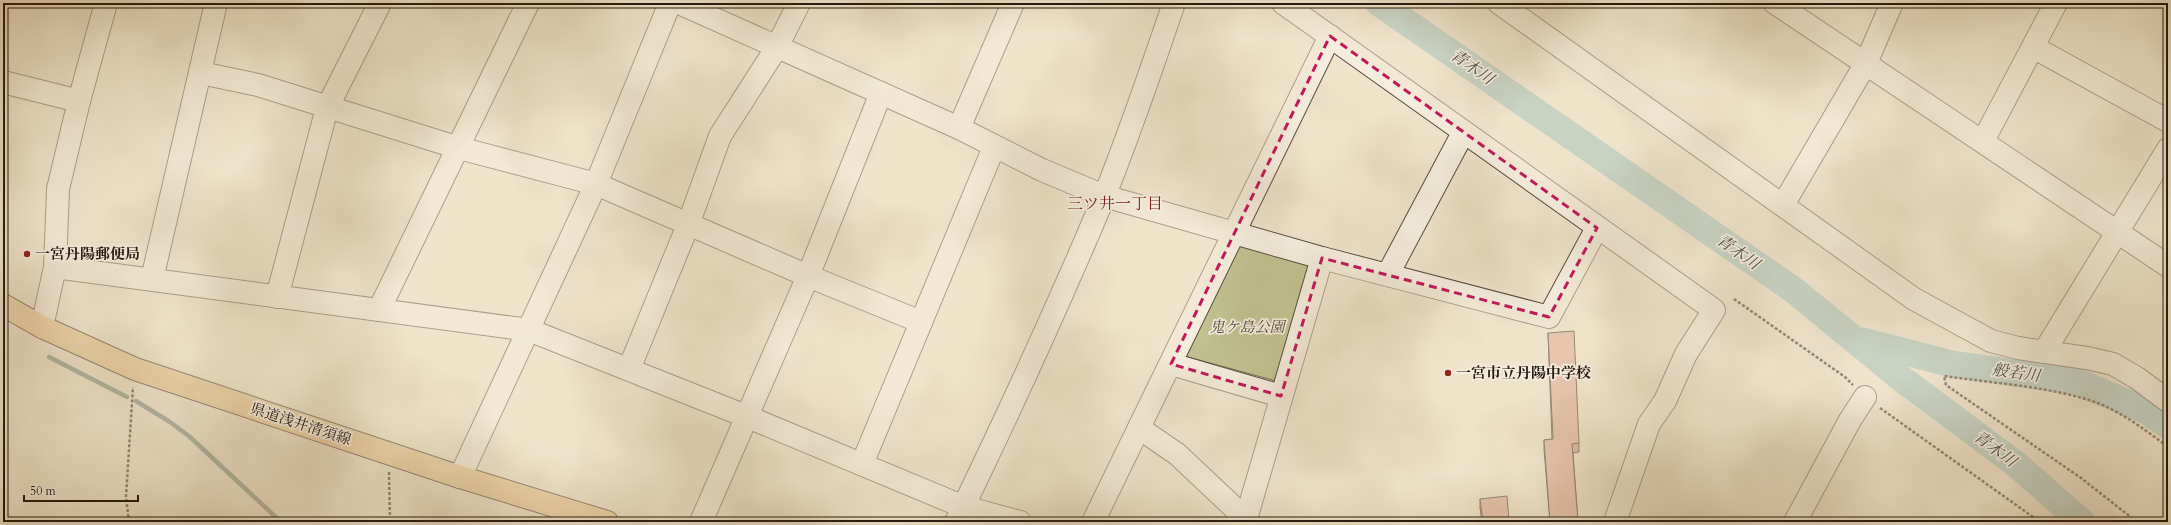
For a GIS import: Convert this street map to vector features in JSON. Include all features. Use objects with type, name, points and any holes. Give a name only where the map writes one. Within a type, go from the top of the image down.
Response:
[{"type":"main road","name":"県道浅井清須線","points":[[3,306],[42,327],[135,369],[460,476],[607,522]]},
{"type":"street","points":[[42,327],[55,267],[58,189],[79,101],[106,3]]},
{"type":"street","points":[[152,279],[201,73],[216,3]]},
{"type":"street","points":[[277,297],[327,108],[380,3]]},
{"type":"street","points":[[379,310],[459,148],[528,3]]},
{"type":"street","points":[[460,476],[596,184],[670,3]]},
{"type":"street","points":[[678,3],[959,128],[1042,170],[1104,196],[1322,258],[1549,317],[1597,228]]},
{"type":"street","points":[[629,369],[688,224],[720,136],[778,47],[799,3]]},
{"type":"street","points":[[959,128],[1013,3]]},
{"type":"street","points":[[960,514],[1035,353],[1104,196],[1137,111],[1174,3]]},
{"type":"street","points":[[1283,3],[1463,133],[1714,310],[1686,354],[1665,401],[1649,424],[1615,522]]},
{"type":"street","points":[[1499,3],[1914,300],[1991,340],[2044,352],[2087,358],[2113,364],[2137,378],[2168,401]]},
{"type":"street","points":[[1775,3],[2168,266]]},
{"type":"street","points":[[1783,205],[1866,63],[1892,3]]},
{"type":"street","points":[[1983,141],[2056,3]]},
{"type":"street","points":[[1093,522],[1330,36]]},
{"type":"street","points":[[2033,46],[2168,121]]},
{"type":"street","points":[[201,73],[258,85],[327,108],[459,148],[596,184],[808,276],[921,322]]},
{"type":"street","points":[[3,82],[79,101]]},
{"type":"street","points":[[701,522],[748,417],[808,276],[881,93]]},
{"type":"street","points":[[1388,274],[1463,133]]},
{"type":"street","points":[[862,464],[994,147]]},
{"type":"street","points":[[2044,352],[2168,149]]},
{"type":"street","points":[[1139,428],[1178,454],[1246,521],[1322,258]]},
{"type":"street","points":[[55,267],[529,330],[862,464],[960,514],[1020,522]]},
{"type":"street","points":[[1171,364],[1281,396]]},
{"type":"street","points":[[1795,522],[1850,420],[1865,397]]},
{"type":"path","points":[[1734,298],[1845,377],[1865,397],[1898,422],[2040,522]]},
{"type":"path","points":[[130,522],[126,497],[135,369]]},
{"type":"path","points":[[2137,522],[2081,478],[1946,385],[1944,376],[2059,393],[2090,401],[2135,423],[2168,447]]},
{"type":"path","points":[[390,453],[390,522]]},
{"type":"highlighted area","points":[[1330,36],[1597,228],[1549,317],[1322,258],[1281,396],[1171,364]]},
{"type":"green space","name":"鬼ケ島公園","points":[[1239,245],[1311,266],[1276,381],[1184,356]]},
{"type":"building","points":[[1574,331],[1579,443],[1572,444],[1578,522],[1550,522],[1544,440],[1553,439],[1548,333]]},
{"type":"building","points":[[1507,496],[1509,522],[1483,522],[1480,499]]},
{"type":"waterway","name":"青木川","points":[[1379,3],[1795,291],[1902,379],[2017,465],[2082,522]]},
{"type":"waterway","name":"般若川","points":[[1863,341],[1952,364],[2078,382],[2147,411],[2168,426]]},
{"type":"waterway","points":[[49,357],[127,397]]},
{"type":"waterway","points":[[136,401],[170,422],[190,437],[281,522]]},
{"type":"place","name":"一宮丹陽郵便局","points":[[27,254]]},
{"type":"place","name":"一宮市立丹陽中学校","points":[[1448,373]]},
{"type":"district","name":"三ツ井一丁目","points":[[1115,204]]}]
